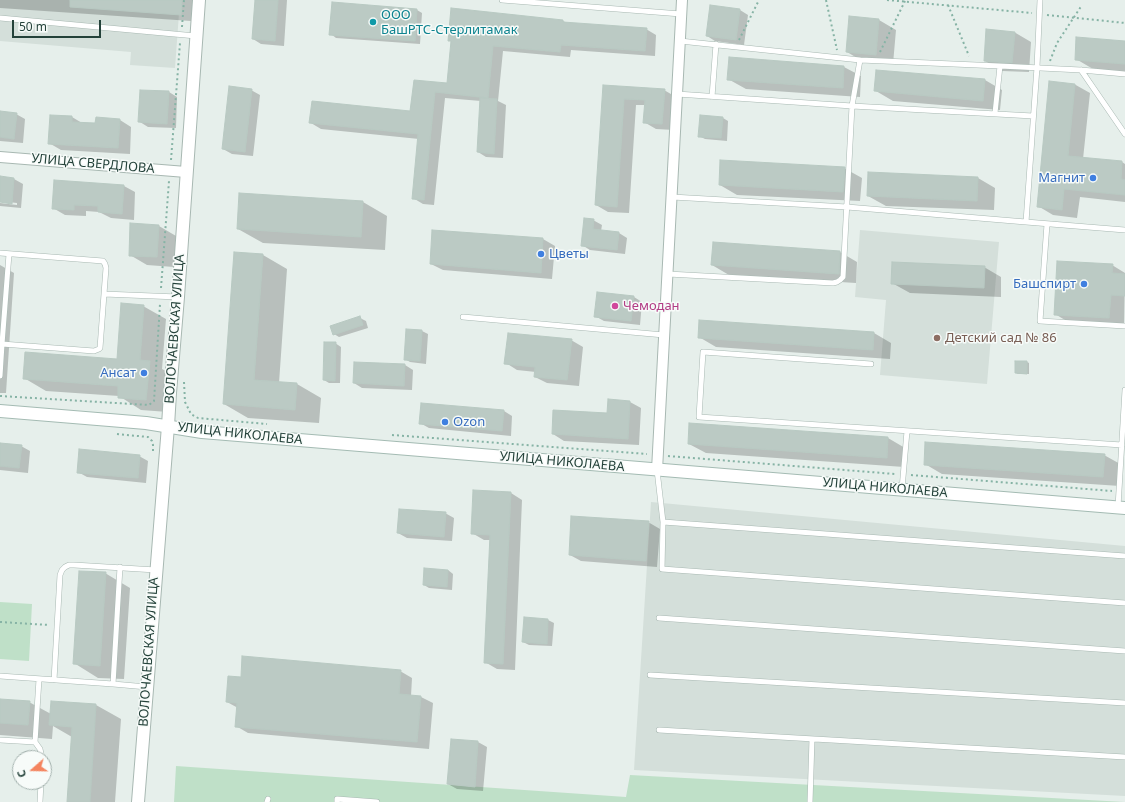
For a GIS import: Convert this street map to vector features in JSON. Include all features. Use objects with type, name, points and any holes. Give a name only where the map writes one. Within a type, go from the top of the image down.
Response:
[{"type":"main road","name":"ВОЛОЧАЕВСКАЯ УЛИЦА","points":[[138,802],[178,297],[199,0]]},
{"type":"main road","name":"УЛИЦА НИКОЛАЕВА","points":[[0,411],[146,423],[210,432],[1122,508]]},
{"type":"street","points":[[657,470],[682,0]]},
{"type":"street","name":"УЛИЦА СВЕРДЛОВА","points":[[0,157],[186,172]]},
{"type":"lane","points":[[502,0],[681,14]]},
{"type":"lane","points":[[1026,222],[1037,68],[1040,0]]},
{"type":"lane","points":[[0,18],[196,36]]},
{"type":"lane","points":[[680,41],[860,60],[1047,68],[1125,74]]},
{"type":"lane","points":[[712,97],[716,44]]},
{"type":"lane","points":[[668,274],[833,283],[837,282],[843,277],[852,106],[860,60]]},
{"type":"lane","points":[[995,113],[1000,66]]},
{"type":"lane","points":[[1081,70],[1125,134]]},
{"type":"lane","points":[[677,94],[1033,116]]},
{"type":"lane","points":[[672,197],[847,206],[1125,230]]},
{"type":"lane","points":[[1047,224],[1040,321],[1125,326]]},
{"type":"lane","points":[[0,253],[103,261],[106,268],[100,348],[97,350],[2,344]]},
{"type":"lane","points":[[0,376],[9,254]]},
{"type":"lane","points":[[104,294],[178,297]]},
{"type":"lane","points":[[463,317],[664,335]]},
{"type":"lane","points":[[872,364],[703,352],[699,417],[1122,445]]},
{"type":"lane","points":[[1122,508],[1119,492],[1125,390]]},
{"type":"lane","points":[[902,490],[906,431]]},
{"type":"lane","points":[[657,470],[663,522],[662,569],[1125,603]]},
{"type":"lane","points":[[663,522],[1125,556]]},
{"type":"lane","points":[[54,680],[60,575],[62,570],[69,565],[74,565],[156,570]]},
{"type":"lane","points":[[113,684],[120,567]]},
{"type":"lane","points":[[659,618],[1125,651]]},
{"type":"lane","points":[[650,675],[1125,703]]},
{"type":"lane","points":[[0,676],[147,687]]},
{"type":"lane","points":[[39,679],[35,742],[40,750]]},
{"type":"lane","points":[[659,730],[1125,757]]},
{"type":"lane","points":[[810,802],[812,739]]},
{"type":"lane","points":[[0,740],[35,742]]},
{"type":"lane","points":[[40,802],[41,790]]},
{"type":"lane","points":[[337,802],[337,799],[377,802]]},
{"type":"path","points":[[0,396],[149,405],[154,401],[170,171],[184,0]]},
{"type":"path","points":[[736,46],[759,0]]},
{"type":"path","points":[[826,0],[839,58]]},
{"type":"path","points":[[887,0],[1125,23]]},
{"type":"path","points":[[876,61],[905,1]]},
{"type":"path","points":[[948,5],[973,65]]},
{"type":"path","points":[[1047,68],[1057,43],[1082,5]]},
{"type":"path","points":[[184,378],[185,402],[192,414],[198,418],[270,424]]},
{"type":"path","points":[[114,434],[148,437],[152,441],[153,453]]},
{"type":"path","points":[[389,434],[1119,492]]},
{"type":"path","points":[[0,622],[57,626]]},
{"type":"shaded area","points":[[0,0],[180,0],[175,68],[130,65],[131,52],[0,41]]},
{"type":"shaded area","name":"Детский сад № 86","points":[[860,230],[999,242],[987,384],[880,375],[886,300],[855,297]]},
{"type":"shaded area","points":[[651,502],[1125,546],[1125,796],[634,770]]},
{"type":"green space","points":[[0,602],[32,604],[29,661],[0,659]]},
{"type":"green space","points":[[176,766],[626,797],[630,775],[1125,802],[174,802]]},
{"type":"building","points":[[70,0],[182,0],[181,15],[70,7]]},
{"type":"building","points":[[255,0],[278,0],[275,41],[252,39]]},
{"type":"building","name":"ООО БашРТС-Стерлитамак","points":[[332,2],[417,9],[415,41],[329,35]]},
{"type":"building","points":[[710,5],[740,9],[736,40],[706,36]]},
{"type":"building","points":[[451,8],[563,20],[563,22],[647,28],[645,51],[561,45],[560,52],[493,46],[488,98],[435,92],[424,200],[412,199],[418,134],[309,123],[312,101],[410,111],[414,80],[447,83],[451,41],[448,41]]},
{"type":"building","points":[[849,16],[879,19],[876,55],[846,52]]},
{"type":"building","points":[[986,29],[1015,32],[1012,63],[984,61]]},
{"type":"building","points":[[1076,37],[1125,41],[1125,64],[1075,60]]},
{"type":"building","points":[[729,57],[844,66],[843,88],[727,80]]},
{"type":"building","points":[[876,70],[985,79],[983,101],[874,91]]},
{"type":"building","points":[[1049,81],[1075,84],[1068,156],[1122,161],[1121,179],[1125,180],[1125,195],[1064,189],[1062,210],[1037,207]]},
{"type":"building","points":[[603,85],[665,89],[662,124],[643,123],[645,100],[624,99],[617,207],[595,205]]},
{"type":"building","points":[[229,86],[252,89],[245,152],[222,149]]},
{"type":"building","points":[[140,90],[169,91],[167,124],[138,122]]},
{"type":"building","points":[[480,98],[497,99],[494,154],[477,152]]},
{"type":"building","points":[[0,111],[17,113],[14,139],[0,137]]},
{"type":"building","points":[[50,115],[72,116],[72,122],[95,123],[96,117],[120,119],[118,148],[48,144]]},
{"type":"building","points":[[700,115],[723,117],[721,138],[698,137]]},
{"type":"building","points":[[720,160],[845,167],[843,192],[719,185]]},
{"type":"building","points":[[868,172],[978,177],[977,201],[867,196]]},
{"type":"building","points":[[0,176],[14,178],[12,204],[0,202]]},
{"type":"building","points":[[54,180],[124,185],[122,214],[98,212],[98,206],[74,205],[74,210],[52,209]]},
{"type":"building","points":[[239,193],[363,201],[361,237],[237,229]]},
{"type":"building","points":[[584,218],[594,219],[593,229],[619,232],[617,250],[581,246]]},
{"type":"building","points":[[130,223],[159,225],[157,257],[129,256]]},
{"type":"building","points":[[432,230],[543,238],[541,273],[430,264]]},
{"type":"building","points":[[713,242],[840,251],[839,274],[711,265]]},
{"type":"building","points":[[234,252],[263,254],[254,380],[297,383],[295,410],[223,404]]},
{"type":"building","name":"Башспирт","points":[[1057,261],[1113,264],[1112,273],[1125,274],[1125,296],[1111,295],[1109,318],[1054,315]]},
{"type":"building","points":[[892,262],[985,266],[984,288],[891,284]]},
{"type":"building","points":[[597,292],[634,296],[631,321],[594,317]]},
{"type":"building","points":[[121,303],[144,305],[140,360],[150,361],[146,400],[118,398],[118,386],[23,379],[25,352],[117,359]]},
{"type":"building","points":[[360,316],[363,325],[333,335],[330,326]]},
{"type":"building","points":[[699,320],[874,332],[873,350],[698,338]]},
{"type":"building","points":[[406,329],[422,330],[420,361],[404,360]]},
{"type":"building","points":[[508,333],[572,339],[567,380],[534,377],[535,367],[504,364]]},
{"type":"building","points":[[324,342],[336,342],[335,381],[323,380]]},
{"type":"building","points":[[1015,361],[1027,361],[1027,374],[1015,373]]},
{"type":"building","points":[[354,362],[405,364],[404,386],[353,383]]},
{"type":"building","points":[[608,399],[630,401],[628,439],[552,434],[553,410],[607,413]]},
{"type":"building","points":[[421,403],[504,410],[502,431],[419,424]]},
{"type":"building","points":[[689,423],[888,437],[887,458],[688,444]]},
{"type":"building","points":[[925,442],[1105,454],[1103,477],[924,465]]},
{"type":"building","points":[[0,443],[22,445],[19,468],[0,466]]},
{"type":"building","points":[[79,449],[140,455],[138,478],[77,473]]},
{"type":"building","points":[[473,490],[511,492],[503,664],[484,663],[490,535],[471,534]]},
{"type":"building","points":[[399,509],[446,512],[444,537],[397,533]]},
{"type":"building","points":[[571,516],[649,521],[646,561],[569,555]]},
{"type":"building","points":[[424,568],[448,570],[447,587],[423,585]]},
{"type":"building","points":[[79,571],[106,572],[100,666],[73,664]]},
{"type":"building","points":[[524,617],[548,619],[547,644],[522,642]]},
{"type":"building","points":[[242,656],[401,670],[399,694],[421,696],[417,742],[235,727],[237,703],[226,702],[228,676],[241,677]]},
{"type":"building","points":[[0,699],[30,701],[28,725],[0,723]]},
{"type":"building","points":[[51,701],[96,704],[90,802],[67,802],[72,727],[49,725]]},
{"type":"building","points":[[451,739],[478,741],[475,787],[447,784]]},
{"type":"place","name":"ООО БашРТС-Стерлитамак","points":[[373,22]]},
{"type":"place","name":"Магнит","points":[[1093,178]]},
{"type":"place","name":"Цветы","points":[[541,254]]},
{"type":"place","name":"Башспирт","points":[[1084,284]]},
{"type":"place","name":"Чемодан","points":[[615,306]]},
{"type":"place","name":"Детский сад № 86","points":[[937,338]]},
{"type":"place","name":"Ансат","points":[[144,373]]},
{"type":"place","name":"Ozon","points":[[445,422]]}]
